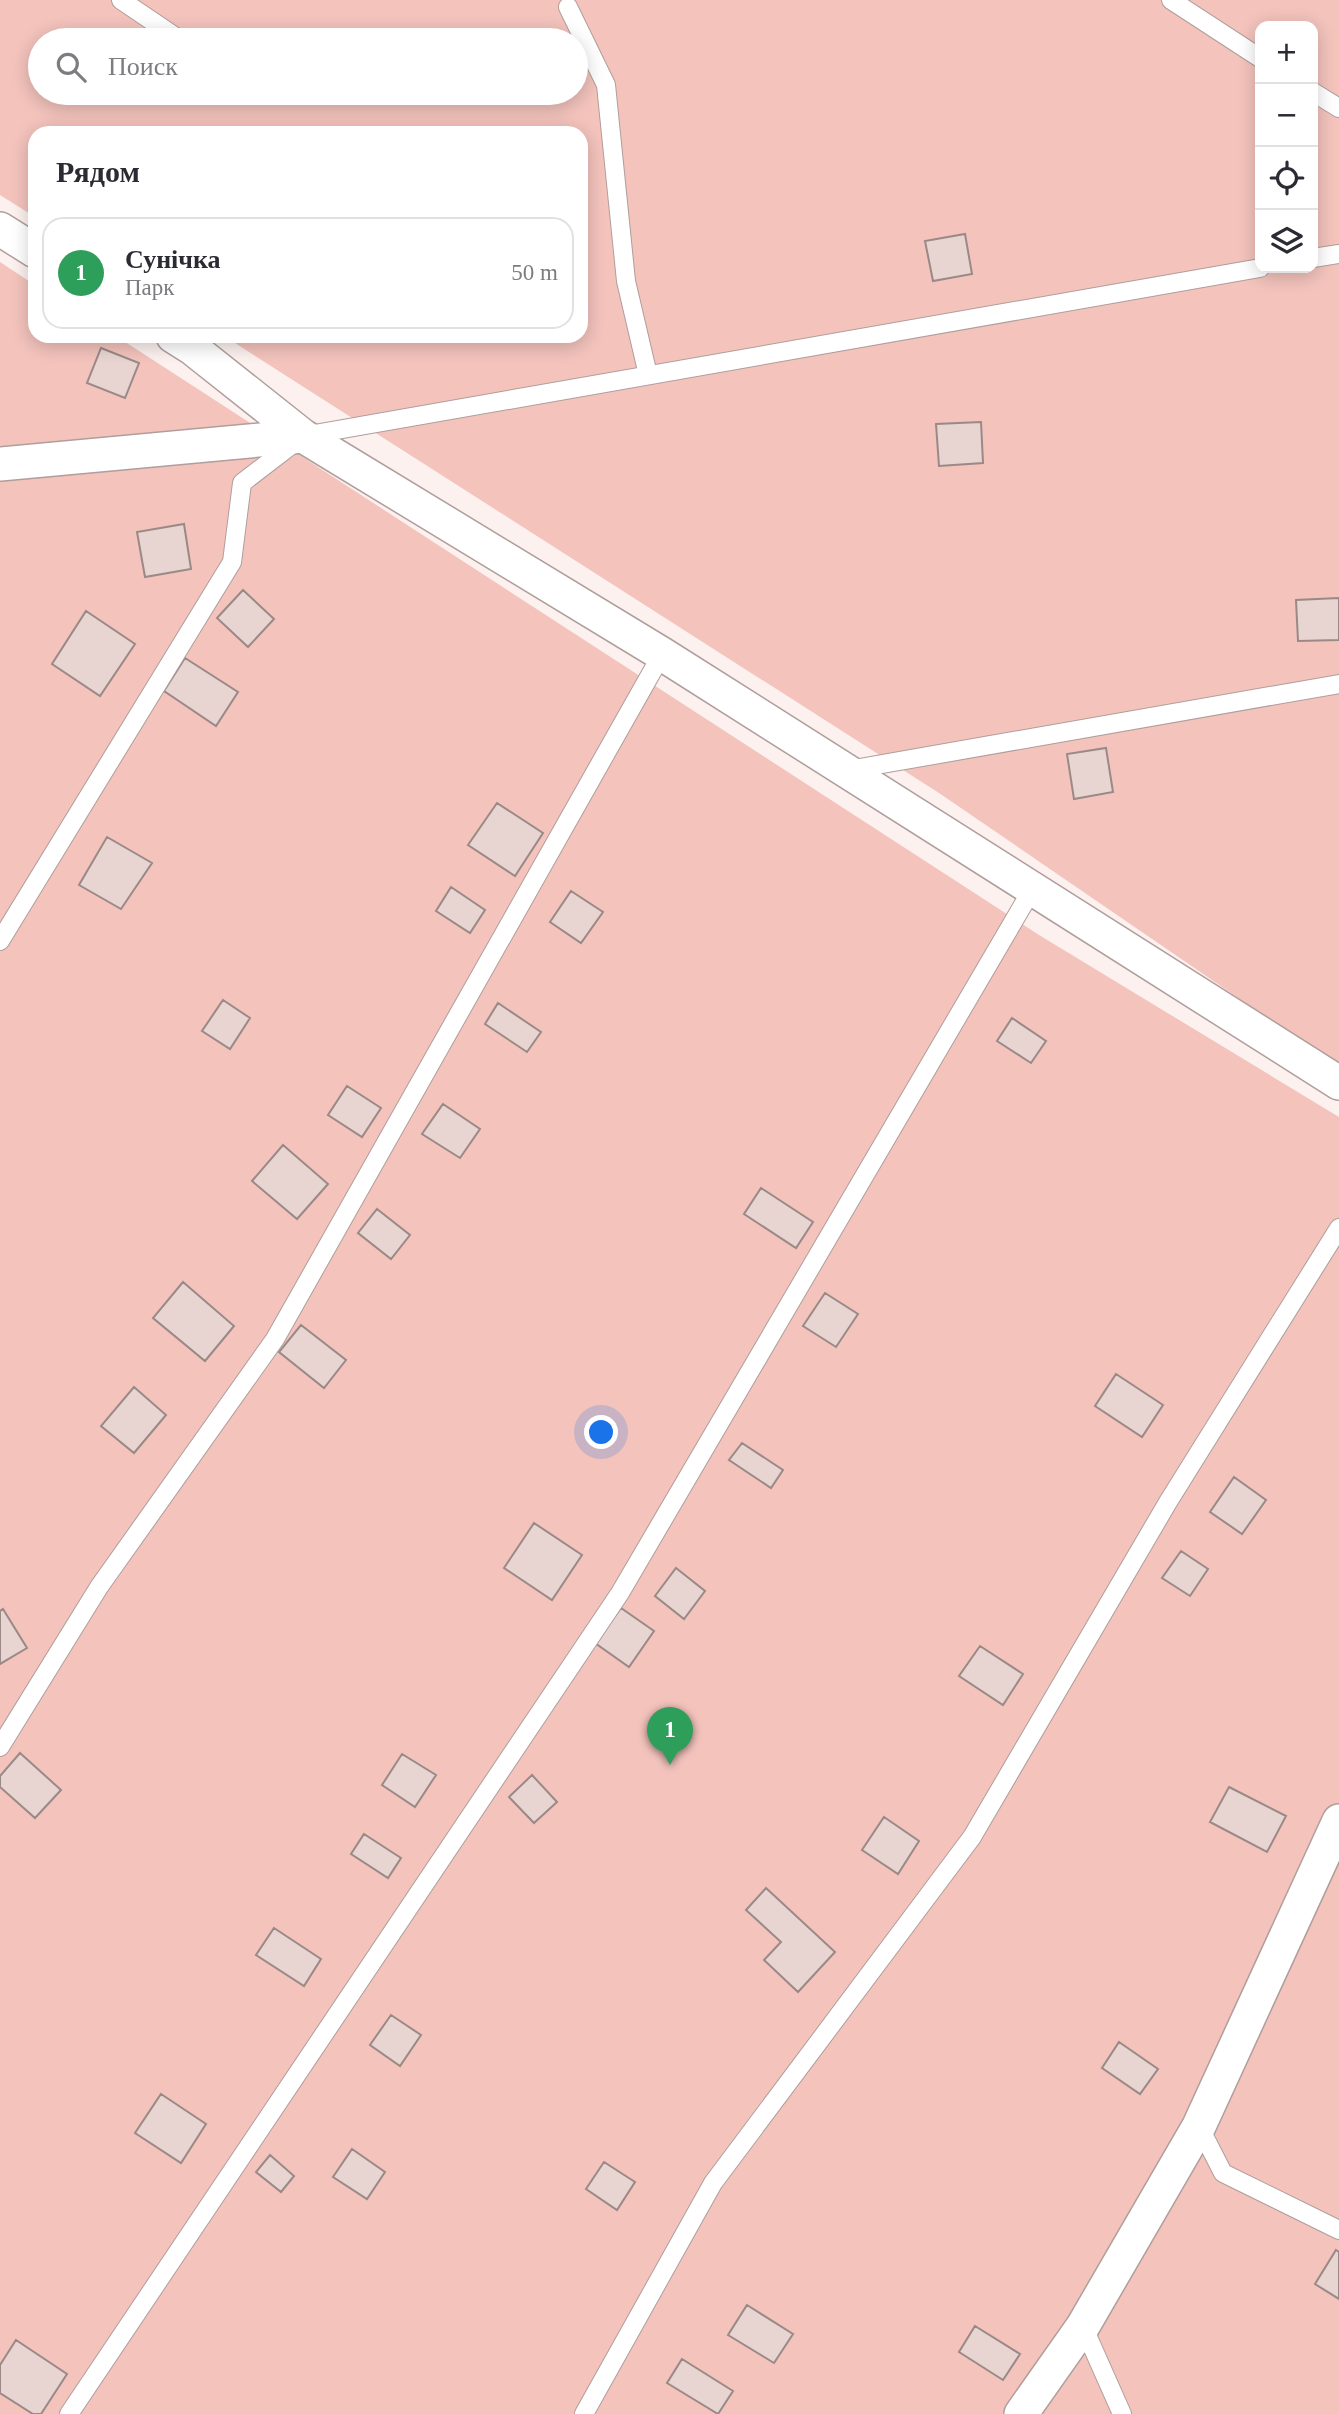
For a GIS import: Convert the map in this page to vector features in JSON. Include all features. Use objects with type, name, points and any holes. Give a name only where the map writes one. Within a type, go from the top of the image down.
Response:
[{"type":"street","points":[[0,229],[28,247]]},
{"type":"street","points":[[184,343],[303,436],[848,770],[1339,1083]]},
{"type":"street","points":[[0,464],[303,436]]},
{"type":"street","points":[[1021,2414],[1083,2326],[1199,2126],[1339,1821]]},
{"type":"lane","points":[[121,0],[162,28]]},
{"type":"lane","points":[[1171,0],[1255,55]]},
{"type":"lane","points":[[568,7],[578,28]]},
{"type":"lane","points":[[588,48],[606,85],[626,281],[648,376]]},
{"type":"lane","points":[[1318,95],[1339,107]]},
{"type":"lane","points":[[1318,257],[1339,254]]},
{"type":"lane","points":[[0,941],[232,562],[242,483],[303,436],[1255,269]]},
{"type":"lane","points":[[0,1747],[99,1587],[275,1339],[662,654]]},
{"type":"lane","points":[[848,770],[1339,684]]},
{"type":"lane","points":[[69,2414],[620,1593],[1033,888]]},
{"type":"lane","points":[[584,2414],[713,2183],[972,1837],[1168,1502],[1339,1228]]},
{"type":"lane","points":[[1199,2126],[1223,2173],[1339,2230]]},
{"type":"lane","points":[[1083,2326],[1122,2414]]},
{"type":"shaded area","points":[[0,0],[1339,0],[1339,1067],[939,793],[235,343],[588,343],[588,126],[28,126],[28,213],[0,195]]},
{"type":"shaded area","points":[[0,262],[28,280],[28,343],[127,343],[1039,935],[1339,1117],[1339,2414],[0,2414]]},
{"type":"building","points":[[965,234],[972,274],[933,281],[925,241]]},
{"type":"building","points":[[101,348],[139,363],[125,398],[87,383]]},
{"type":"building","points":[[981,422],[983,463],[939,466],[936,424]]},
{"type":"building","points":[[184,524],[191,569],[145,577],[137,532]]},
{"type":"building","points":[[243,590],[274,619],[248,647],[217,618]]},
{"type":"building","points":[[1339,598],[1339,640],[1298,641],[1296,600]]},
{"type":"building","points":[[86,611],[135,644],[100,696],[52,664]]},
{"type":"building","points":[[185,658],[238,692],[216,726],[164,691]]},
{"type":"building","points":[[1106,748],[1113,792],[1074,799],[1067,754]]},
{"type":"building","points":[[497,803],[543,833],[515,876],[468,845]]},
{"type":"building","points":[[107,837],[152,863],[121,909],[79,885]]},
{"type":"building","points":[[451,887],[485,910],[470,933],[436,911]]},
{"type":"building","points":[[571,891],[603,912],[581,943],[550,922]]},
{"type":"building","points":[[223,1000],[250,1018],[230,1049],[202,1031]]},
{"type":"building","points":[[498,1003],[541,1032],[527,1052],[485,1024]]},
{"type":"building","points":[[1012,1018],[1046,1041],[1031,1063],[997,1041]]},
{"type":"building","points":[[347,1086],[381,1108],[362,1137],[328,1115]]},
{"type":"building","points":[[443,1104],[480,1129],[460,1158],[422,1134]]},
{"type":"building","points":[[283,1145],[328,1184],[297,1219],[252,1181]]},
{"type":"building","points":[[761,1188],[813,1222],[796,1248],[744,1214]]},
{"type":"building","points":[[377,1209],[410,1235],[391,1259],[358,1233]]},
{"type":"building","points":[[183,1282],[234,1326],[205,1361],[153,1318]]},
{"type":"building","points":[[825,1293],[858,1314],[836,1347],[803,1326]]},
{"type":"building","points":[[301,1325],[346,1360],[324,1388],[279,1352]]},
{"type":"building","points":[[1116,1374],[1163,1405],[1142,1437],[1095,1406]]},
{"type":"building","points":[[134,1387],[166,1415],[134,1453],[101,1426]]},
{"type":"building","points":[[742,1443],[783,1470],[771,1488],[729,1460]]},
{"type":"building","points":[[1234,1477],[1266,1500],[1242,1534],[1210,1512]]},
{"type":"building","points":[[534,1523],[582,1555],[552,1600],[504,1568]]},
{"type":"building","points":[[1181,1551],[1208,1569],[1190,1596],[1162,1578]]},
{"type":"building","points":[[676,1568],[705,1591],[684,1619],[655,1596]]},
{"type":"building","points":[[621,1608],[654,1631],[629,1667],[595,1643]]},
{"type":"building","points":[[3,1609],[27,1648],[0,1664],[0,1611]]},
{"type":"building","points":[[980,1646],[1023,1674],[1003,1705],[959,1676]]},
{"type":"building","points":[[20,1753],[61,1790],[35,1818],[0,1787],[0,1776]]},
{"type":"building","points":[[402,1754],[436,1775],[415,1807],[382,1785]]},
{"type":"building","points":[[532,1775],[557,1802],[534,1823],[509,1797]]},
{"type":"building","points":[[1229,1787],[1286,1816],[1267,1852],[1210,1822]]},
{"type":"building","points":[[884,1817],[919,1841],[898,1874],[862,1850]]},
{"type":"building","points":[[364,1834],[401,1858],[388,1878],[351,1854]]},
{"type":"building","points":[[766,1888],[835,1952],[798,1992],[764,1960],[781,1942],[746,1910]]},
{"type":"building","points":[[274,1928],[321,1959],[304,1986],[256,1955]]},
{"type":"building","points":[[391,2015],[421,2035],[400,2066],[370,2045]]},
{"type":"building","points":[[1119,2042],[1158,2069],[1140,2094],[1102,2068]]},
{"type":"building","points":[[161,2094],[206,2124],[181,2163],[135,2133]]},
{"type":"building","points":[[352,2149],[385,2172],[367,2199],[333,2177]]},
{"type":"building","points":[[270,2155],[294,2176],[281,2192],[256,2172]]},
{"type":"building","points":[[604,2162],[635,2182],[617,2210],[586,2189]]},
{"type":"building","points":[[1336,2250],[1339,2252],[1339,2299],[1315,2284]]},
{"type":"building","points":[[747,2305],[793,2334],[774,2363],[728,2335]]},
{"type":"building","points":[[975,2326],[1020,2354],[1003,2380],[959,2352]]},
{"type":"building","points":[[16,2340],[67,2374],[41,2414],[33,2414],[0,2393],[0,2365]]},
{"type":"building","points":[[682,2359],[733,2391],[718,2414],[667,2383]]},
{"type":"place","name":"Сунічка","points":[[670,1765]]}]
